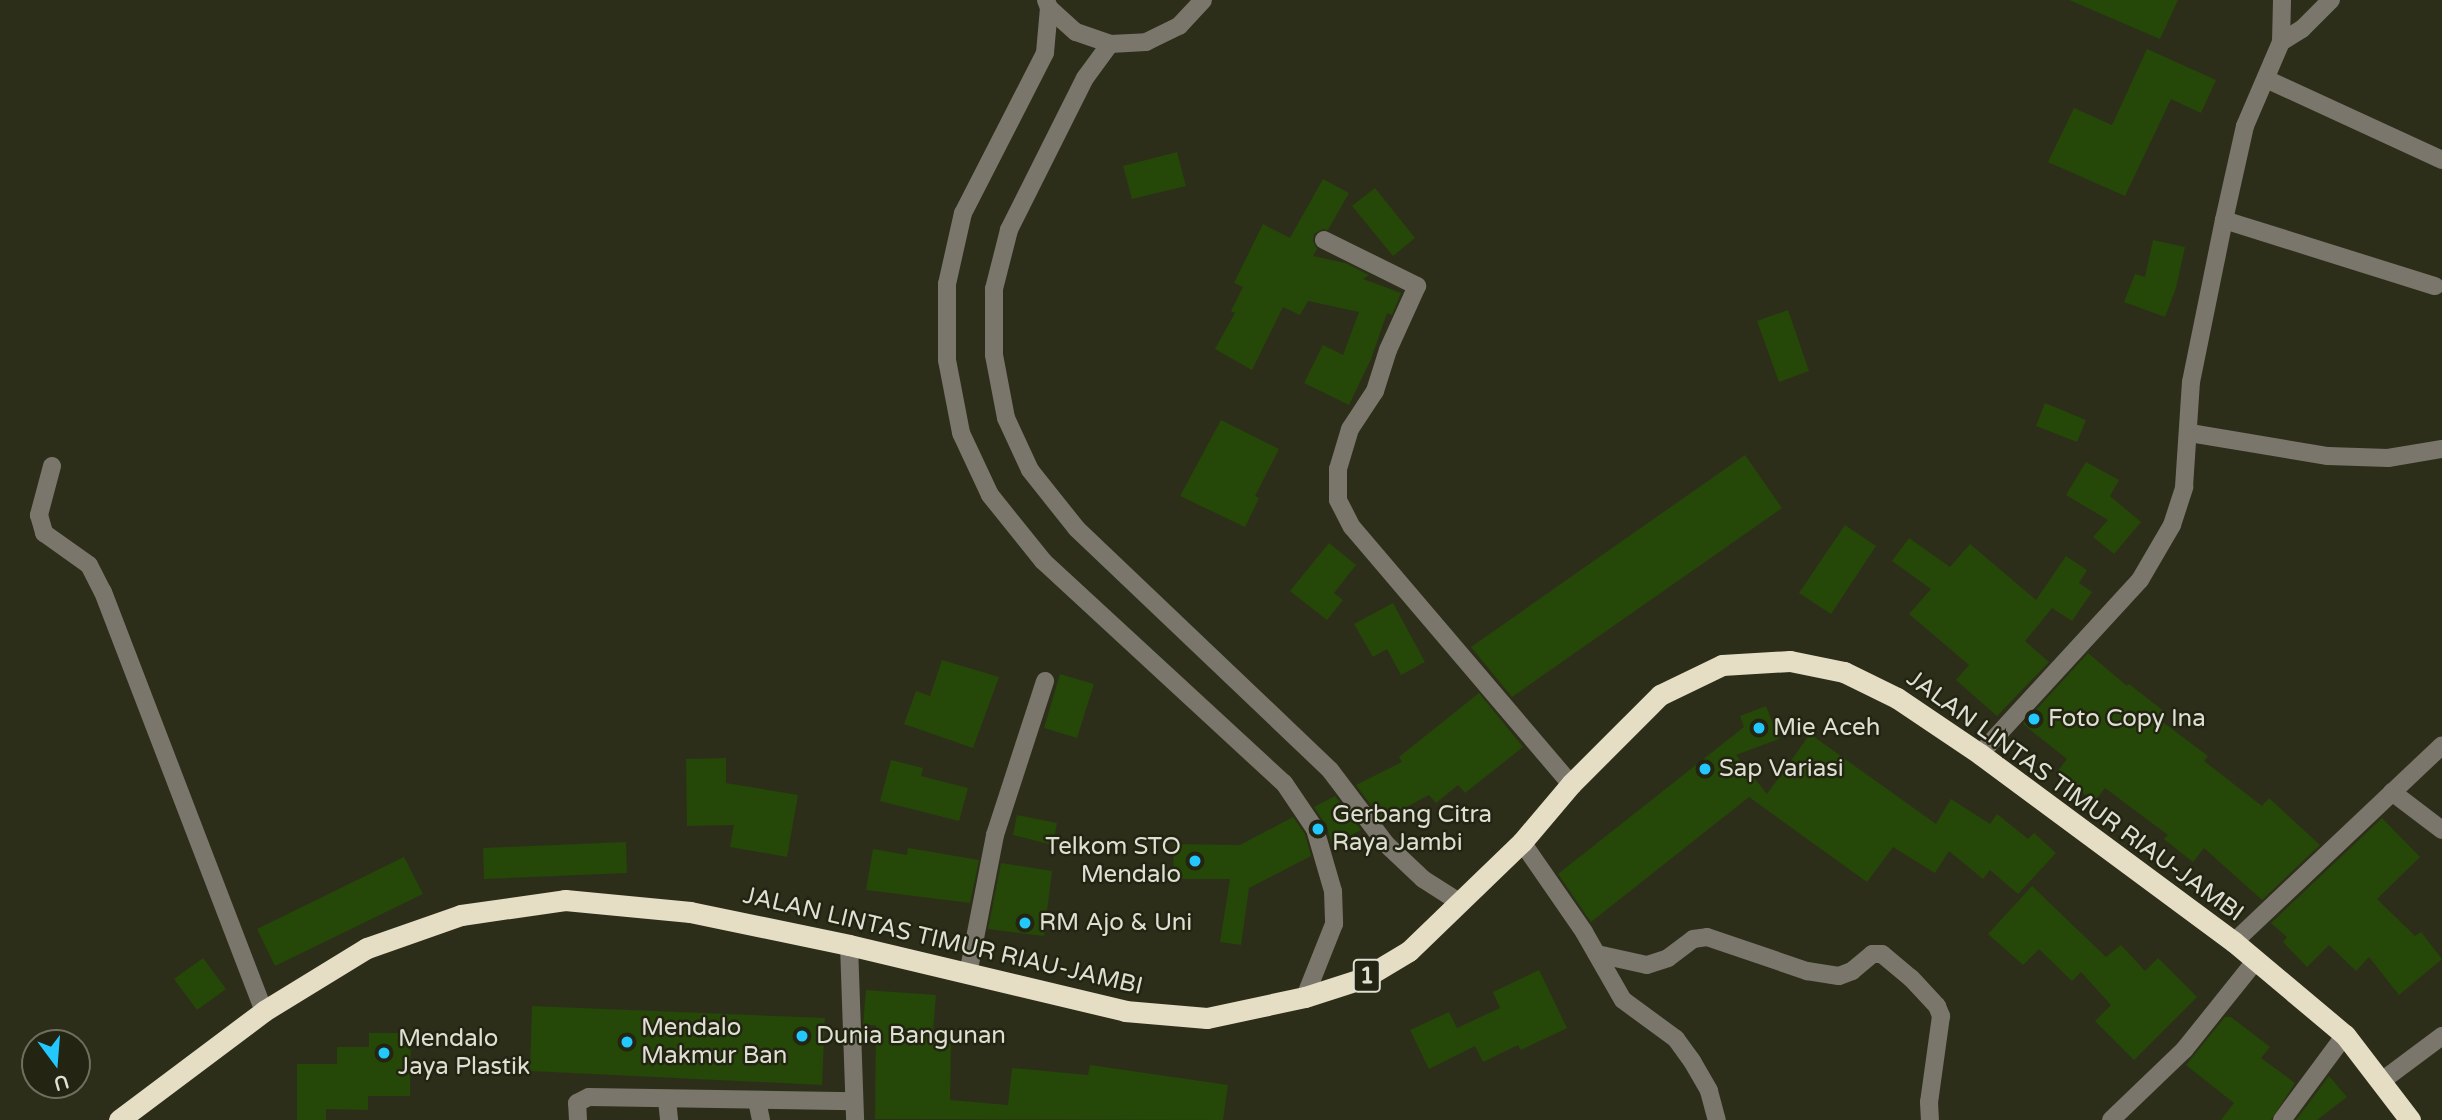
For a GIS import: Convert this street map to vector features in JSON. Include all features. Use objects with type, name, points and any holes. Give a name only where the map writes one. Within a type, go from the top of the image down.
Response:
[{"type":"highway","name":"JALAN LINTAS TIMUR RIAU-JAMBI","points":[[118,1120],[264,1011],[368,948],[461,915],[565,900],[690,912],[849,945],[1125,1011],[1207,1018],[1305,997],[1364,978],[1409,951],[1522,842],[1571,784],[1660,695],[1722,665],[1790,660],[1844,672],[1898,698],[1980,754],[2234,942],[2345,1035],[2410,1120]]},
{"type":"street","points":[[1047,4],[1076,32],[1110,44],[1146,42],[1179,26],[1203,0]]},
{"type":"street","points":[[1980,754],[2140,580],[2176,513],[2185,487],[2191,382],[2224,220],[2245,126],[2281,42],[2282,0]]},
{"type":"street","points":[[2281,42],[2302,29],[2331,0]]},
{"type":"street","points":[[1047,4],[1045,53],[963,213],[947,284],[947,360],[961,433],[990,495],[1043,561],[1284,783],[1315,829],[1333,891],[1334,924],[1305,997]]},
{"type":"street","points":[[1110,44],[1085,78],[1010,230],[994,289],[994,355],[1006,418],[1030,470],[1077,529],[1330,770],[1386,844],[1423,879],[1459,902]]},
{"type":"street","points":[[2266,79],[2442,160]]},
{"type":"street","points":[[2224,220],[2435,286]]},
{"type":"street","points":[[1324,240],[1417,286],[1388,350],[1375,391],[1350,429],[1338,469],[1338,499],[1352,527],[1571,784]]},
{"type":"street","points":[[2190,433],[2328,456],[2388,458],[2442,449]]},
{"type":"street","points":[[52,466],[39,516],[44,533],[89,565],[103,592],[264,1011]]},
{"type":"street","points":[[968,974],[995,835],[1045,681]]},
{"type":"street","points":[[2234,942],[2442,745]]},
{"type":"street","points":[[2392,792],[2442,830]]},
{"type":"street","points":[[1522,842],[1597,954],[1623,1000],[1676,1039],[1692,1061],[1709,1091],[1717,1120]]},
{"type":"street","points":[[1597,954],[1647,965],[1668,958],[1693,939],[1707,937],[1807,971],[1839,976],[1853,971],[1872,954],[1882,954],[1911,978],[1937,1006],[1941,1016],[1928,1102],[1930,1120]]},
{"type":"street","points":[[849,945],[855,1120]]},
{"type":"street","points":[[2111,1120],[2184,1050],[2256,960]]},
{"type":"street","points":[[2282,1120],[2345,1035]]},
{"type":"street","points":[[2382,1080],[2442,1037]]},
{"type":"street","points":[[578,1120],[577,1103],[583,1098],[855,1101]]},
{"type":"street","points":[[667,1100],[669,1120]]},
{"type":"street","points":[[757,1101],[761,1120]]},
{"type":"building","points":[[2069,0],[2178,0],[2160,39]]},
{"type":"building","points":[[2147,49],[2216,80],[2201,113],[2171,99],[2125,196],[2048,162],[2074,108],[2112,125]]},
{"type":"building","points":[[1177,152],[1186,186],[1132,199],[1123,166]]},
{"type":"building","points":[[1323,179],[1349,193],[1328,230],[1323,229],[1314,234],[1313,241],[1317,249],[1313,256],[1345,263],[1369,275],[1363,279],[1401,293],[1392,315],[1387,313],[1371,359],[1349,405],[1304,383],[1323,345],[1343,355],[1359,312],[1308,301],[1300,315],[1283,307],[1252,370],[1215,349],[1235,313],[1231,311],[1243,287],[1234,283],[1263,224],[1290,238]]},
{"type":"building","points":[[1375,188],[1415,238],[1393,256],[1352,206]]},
{"type":"building","points":[[2153,240],[2185,247],[2176,288],[2165,317],[2124,302],[2135,274],[2145,277]]},
{"type":"building","points":[[1788,310],[1809,371],[1779,382],[1757,321]]},
{"type":"building","points":[[2045,403],[2086,420],[2077,442],[2036,426]]},
{"type":"building","points":[[1221,420],[1279,449],[1255,496],[1259,498],[1245,527],[1180,496]]},
{"type":"building","points":[[1745,455],[1782,508],[1512,697],[1471,647]]},
{"type":"building","points":[[2086,462],[2119,480],[2110,496],[2141,522],[2114,554],[2093,537],[2108,520],[2066,495]]},
{"type":"building","points":[[1845,525],[1876,546],[1831,614],[1799,593]]},
{"type":"building","points":[[1909,538],[1950,567],[1970,544],[2036,600],[2066,556],[2087,570],[2079,583],[2092,592],[2072,621],[2052,608],[2025,641],[2049,662],[1997,716],[1956,680],[1969,665],[1909,614],[1931,589],[1892,561]]},
{"type":"building","points":[[1329,543],[1356,565],[1334,593],[1343,600],[1327,620],[1290,591]]},
{"type":"building","points":[[1393,603],[1425,662],[1401,675],[1387,649],[1373,657],[1354,624]]},
{"type":"building","points":[[2088,653],[2127,686],[2129,684],[2166,713],[2160,720],[2208,756],[2204,761],[2262,806],[2269,798],[2320,845],[2262,900],[2204,848],[2193,862],[2164,839],[2168,835],[2105,788],[2094,802],[2057,772],[2067,759],[2023,724]]},
{"type":"building","points":[[942,660],[999,677],[973,748],[904,724],[916,691],[930,696]]},
{"type":"building","points":[[1060,674],[1094,684],[1077,738],[1044,728]]},
{"type":"building","points":[[1479,693],[1523,747],[1465,793],[1458,785],[1436,803],[1429,795],[1382,820],[1356,785],[1402,762],[1399,757]]},
{"type":"building","points":[[1766,706],[1779,739],[1736,755],[1767,794],[1810,734],[1936,824],[1951,799],[1990,824],[1997,814],[2028,839],[2034,833],[2056,853],[2018,894],[1990,870],[1983,879],[1949,851],[1935,873],[1893,847],[1867,882],[1749,797],[1591,922],[1558,874],[1744,727],[1740,716]]},
{"type":"building","points":[[726,758],[726,783],[798,795],[787,857],[730,847],[734,825],[687,826],[686,759]]},
{"type":"building","points":[[891,760],[923,768],[921,776],[968,788],[959,821],[880,801]]},
{"type":"building","points":[[1335,796],[1361,830],[1332,845],[1326,825],[1314,807]]},
{"type":"building","points":[[1017,815],[1057,823],[1053,845],[1013,835]]},
{"type":"building","points":[[1293,817],[1305,834],[1311,856],[1249,888],[1241,945],[1220,942],[1230,879],[1173,879],[1174,844],[1240,845]]},
{"type":"building","points":[[2382,818],[2420,857],[2377,899],[2415,936],[2421,932],[2442,959],[2399,995],[2369,957],[2356,971],[2329,945],[2307,967],[2283,942],[2287,937],[2271,923]]},
{"type":"building","points":[[626,842],[627,873],[484,879],[483,848]]},
{"type":"building","points":[[908,848],[979,860],[970,903],[866,890],[873,849],[907,855]]},
{"type":"building","points":[[404,857],[423,894],[275,966],[257,929]]},
{"type":"building","points":[[1001,863],[1052,871],[1044,936],[988,929]]},
{"type":"building","points":[[2032,886],[2106,957],[2121,945],[2145,971],[2158,958],[2197,997],[2134,1060],[2095,1021],[2111,1005],[2081,972],[2072,981],[2039,949],[2023,965],[1988,934]]},
{"type":"building","points":[[203,958],[226,989],[197,1010],[174,979]]},
{"type":"building","points":[[1539,970],[1567,1028],[1521,1050],[1518,1045],[1483,1062],[1475,1046],[1429,1069],[1410,1030],[1449,1012],[1457,1028],[1500,1008],[1493,992]]},
{"type":"building","points":[[866,990],[936,995],[932,1043],[951,1043],[950,1100],[1008,1105],[1012,1068],[1088,1075],[1090,1065],[1228,1085],[1223,1120],[875,1119],[876,1025],[863,1025]]},
{"type":"building","points":[[532,1006],[825,1018],[822,1085],[530,1071]]},
{"type":"building","points":[[2225,1017],[2231,1017],[2270,1047],[2261,1058],[2295,1083],[2271,1120],[2221,1120],[2234,1103],[2186,1065]]},
{"type":"building","points":[[369,1033],[411,1033],[410,1096],[368,1096],[368,1110],[326,1109],[326,1120],[297,1120],[297,1064],[337,1064],[337,1047],[369,1047]]},
{"type":"building","points":[[2329,1076],[2347,1097],[2317,1120],[2296,1120]]},
{"type":"place","name":"Foto Copy Ina","points":[[2034,719]]},
{"type":"place","name":"Mie Aceh","points":[[1759,728]]},
{"type":"place","name":"Sap Variasi","points":[[1705,769]]},
{"type":"place","name":"Gerbang Citra Raya Jambi","points":[[1318,829]]},
{"type":"place","name":"Telkom STO Mendalo","points":[[1195,861]]},
{"type":"place","name":"RM Ajo & Uni","points":[[1025,923]]},
{"type":"place","name":"Dunia Bangunan","points":[[802,1036]]},
{"type":"place","name":"Mendalo Makmur Ban","points":[[627,1042]]},
{"type":"place","name":"Mendalo Jaya Plastik","points":[[384,1053]]}]
